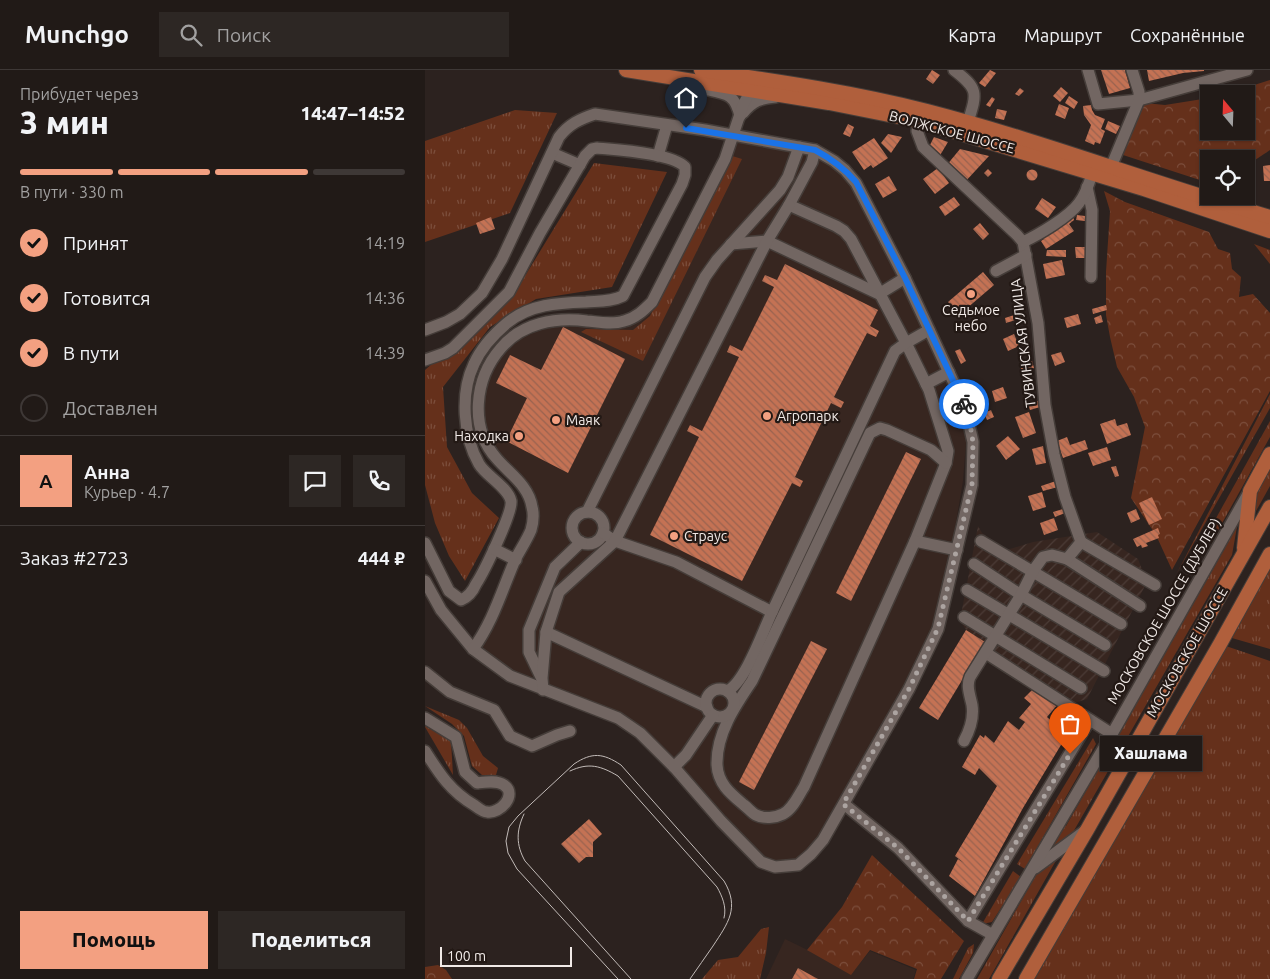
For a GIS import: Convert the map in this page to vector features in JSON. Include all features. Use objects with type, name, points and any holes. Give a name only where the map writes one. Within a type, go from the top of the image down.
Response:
[{"type":"main road","name":"ВОЛЖСКОЕ ШОССЕ","points":[[626,70],[675,78],[730,81],[750,79],[805,86],[925,111],[968,122],[1270,217]]},
{"type":"main road","name":"ВОЛЖСКОЕ ШОССЕ","points":[[706,70],[730,81]]},
{"type":"main road","name":"ВОЛЖСКОЕ ШОССЕ","points":[[750,79],[785,96],[919,121],[1144,189],[1270,230]]},
{"type":"main road","points":[[1244,554],[1250,491],[1270,454]]},
{"type":"main road","name":"МОСКОВСКОЕ ШОССЕ","points":[[999,979],[1087,830],[1270,507]]},
{"type":"main road","name":"МОСКОВСКОЕ ШОССЕ","points":[[1026,979],[1225,636],[1270,554]]},
{"type":"main road","points":[[1006,979],[1007,965]]},
{"type":"street","points":[[954,70],[968,80],[974,88],[974,105],[968,122]]},
{"type":"street","points":[[1088,70],[1098,104],[1139,100],[1229,72],[1247,70]]},
{"type":"street","points":[[1111,167],[1139,100],[1139,92],[1132,70]]},
{"type":"street","points":[[675,78],[679,83],[688,87],[728,95],[737,106],[740,116]]},
{"type":"street","points":[[473,649],[485,633],[531,530],[533,508],[524,488],[489,450],[482,432],[478,406],[481,384],[486,369],[512,336],[538,324],[563,320],[608,323],[625,321],[640,314],[652,302],[725,159],[750,79]]},
{"type":"street","points":[[740,116],[752,103],[785,96]]},
{"type":"street","points":[[425,330],[460,314],[482,293],[502,259],[559,137],[579,119],[595,114],[733,135],[815,150],[835,161],[856,182],[905,278],[965,407],[973,442],[972,484],[938,628],[909,689],[823,840],[798,865],[775,867],[761,862],[721,822],[674,767],[640,733],[619,718],[543,684],[510,676],[473,649],[441,610],[425,581]]},
{"type":"street","name":"ТУВИНСКАЯ УЛИЦА","points":[[919,121],[917,131],[923,147],[1012,229],[1023,242],[1038,324],[1045,405],[1054,454],[1065,497],[1081,542]]},
{"type":"street","points":[[658,156],[667,125]]},
{"type":"street","points":[[587,512],[705,277],[717,260],[785,183],[799,147]]},
{"type":"street","points":[[425,360],[453,348],[507,296],[540,233],[589,152],[597,148],[658,156],[681,163],[685,168],[685,175],[623,296],[615,300],[555,303],[524,313],[508,322],[491,338],[474,364],[466,390],[466,416],[469,440],[478,463],[507,493],[511,502],[510,510],[494,549],[476,584],[466,598],[461,600],[449,591],[425,543]]},
{"type":"street","points":[[543,684],[545,632],[559,592],[615,541],[767,241],[812,162],[815,150]]},
{"type":"street","points":[[552,153],[580,165]]},
{"type":"street","points":[[1023,242],[1035,236],[1075,208],[1087,188],[1092,174]]},
{"type":"street","points":[[1087,188],[1092,210],[1091,278]]},
{"type":"street","points":[[727,691],[733,699],[732,710],[717,752],[717,767],[720,779],[725,788],[757,815],[769,818],[783,814],[794,804],[804,787],[915,541],[946,463],[948,451],[926,384],[851,239],[844,231],[789,205]]},
{"type":"street","points":[[731,244],[767,241],[879,294]]},
{"type":"street","points":[[996,271],[1026,254]]},
{"type":"street","points":[[879,294],[905,278]]},
{"type":"street","points":[[674,767],[686,755],[710,711],[707,700],[712,692],[731,689],[745,672],[895,350],[929,330]]},
{"type":"street","points":[[926,384],[949,372]]},
{"type":"street","points":[[545,632],[724,716],[732,710],[752,681],[870,432],[880,428],[887,430],[931,450],[946,463]]},
{"type":"street","name":"МОСКОВСКОЕ ШОССЕ (ДУБЛЕР)","points":[[967,979],[1112,734],[1250,491]]},
{"type":"street","points":[[587,512],[597,514],[601,518],[604,528],[603,533],[596,541],[591,543],[581,542],[573,535],[572,524],[577,516],[587,512]]},
{"type":"street","points":[[603,533],[615,541],[677,562],[772,612]]},
{"type":"street","points":[[981,540],[1121,624]]},
{"type":"street","points":[[915,541],[957,550]]},
{"type":"street","points":[[543,684],[529,652],[529,630],[555,567],[581,542]]},
{"type":"street","points":[[1067,559],[1081,542],[1155,586]]},
{"type":"street","points":[[494,549],[516,560]]},
{"type":"street","points":[[964,741],[972,723],[972,708],[967,682],[1043,557],[1052,555],[1067,559],[1141,606]]},
{"type":"street","points":[[974,564],[1021,595],[1105,645]]},
{"type":"street","points":[[967,590],[1104,671]]},
{"type":"street","points":[[964,617],[1081,688]]},
{"type":"street","points":[[985,653],[1112,734]]},
{"type":"street","points":[[425,672],[450,692],[494,710],[510,736],[532,746],[557,735],[570,732]]},
{"type":"street","points":[[425,718],[456,737],[465,772],[477,783],[493,782],[503,784],[507,789],[509,798],[504,806],[496,812],[486,812],[462,798],[443,780],[425,751]]},
{"type":"street","points":[[968,921],[1090,720]]},
{"type":"street","points":[[843,804],[898,848],[968,921],[993,935]]},
{"type":"street","points":[[1031,870],[1087,830]]},
{"type":"shaded area","points":[[733,135],[815,150],[845,170],[968,418],[963,481],[938,629],[823,840],[798,865],[761,862],[674,767],[608,708],[543,690],[473,649],[531,529],[530,498],[484,438],[479,399],[494,356],[519,333],[550,321],[625,321],[652,302]]},
{"type":"shaded area","points":[[978,526],[982,533],[1007,550],[1033,542],[1097,532],[1138,559],[1147,582],[1087,699],[1071,704],[980,648],[964,627],[960,620]]},
{"type":"shaded area","points":[[785,939],[853,972],[870,951],[916,970],[913,979],[766,979]]},
{"type":"green space","points":[[1270,80],[1270,150],[1255,160],[1255,150],[1200,150],[1200,180],[1120,154],[1128,131],[1136,123],[1145,103],[1165,105],[1200,99],[1200,140],[1255,140],[1254,85]]},
{"type":"green space","points":[[515,110],[557,113],[510,213],[425,242],[425,141]]},
{"type":"green space","points":[[729,155],[742,159],[643,361],[581,332],[586,329],[633,330],[650,316]]},
{"type":"green space","points":[[594,163],[667,172],[612,287],[536,299],[490,327],[443,387],[447,447],[472,493],[499,518],[465,581],[449,556],[435,523],[425,485],[425,370],[517,289]]},
{"type":"green space","points":[[1104,191],[1125,202],[1209,232],[1218,249],[1230,253],[1232,269],[1241,277],[1239,297],[1253,294],[1270,313],[1270,391],[1172,570],[1156,535],[1131,498],[1145,427],[1134,397],[1117,367],[1106,315],[1106,272],[1110,211]]},
{"type":"green space","points":[[1254,244],[1270,250],[1270,264]]},
{"type":"green space","points":[[1270,394],[1270,408],[1177,573]]},
{"type":"green space","points":[[1270,421],[1270,437],[1211,543],[1205,538]]},
{"type":"green space","points":[[1270,464],[1270,486],[1246,529],[1249,500]]},
{"type":"green space","points":[[1238,521],[1232,555],[1072,834],[1045,855],[1063,825],[1066,826],[1225,548],[1222,545]]},
{"type":"green space","points":[[1270,554],[1270,649],[1225,636]]},
{"type":"green space","points":[[1220,644],[1270,661],[1270,979],[1026,979]]},
{"type":"green space","points":[[425,706],[459,720],[467,728],[483,756],[498,768],[496,775],[482,775],[472,766],[464,736],[452,724]]},
{"type":"green space","points":[[425,727],[451,741],[453,775]]},
{"type":"green space","points":[[1093,738],[1096,744],[1025,869],[1017,864]]},
{"type":"green space","points":[[872,855],[964,941],[941,979],[914,979],[917,969],[870,950],[851,975],[807,950],[842,907]]},
{"type":"green space","points":[[1058,857],[989,979],[977,979],[1033,880],[1033,875]]},
{"type":"green space","points":[[1013,871],[1021,877],[992,922],[982,924]]},
{"type":"green space","points":[[769,927],[760,979],[702,979],[718,960],[738,957],[761,929]]},
{"type":"green space","points":[[974,944],[973,953],[959,979],[953,979],[968,948]]},
{"type":"green space","points":[[438,965],[446,970],[452,979],[425,979],[425,967]]},
{"type":"building","points":[[932,70],[940,75],[933,84],[926,79]]},
{"type":"building","points":[[990,70],[996,73],[985,87],[979,83]]},
{"type":"building","points":[[1101,70],[1125,70],[1130,88],[1109,94]]},
{"type":"building","points":[[1147,70],[1204,71],[1183,73],[1149,81]]},
{"type":"building","points":[[1061,87],[1068,93],[1060,102],[1053,96]]},
{"type":"building","points":[[1020,88],[1024,91],[1019,96],[1015,94]]},
{"type":"building","points":[[1069,96],[1078,102],[1074,109],[1065,103]]},
{"type":"building","points":[[992,97],[995,99],[990,107],[986,105]]},
{"type":"building","points":[[1059,104],[1069,108],[1065,119],[1055,115]]},
{"type":"building","points":[[1091,105],[1095,115],[1105,119],[1101,129],[1105,131],[1100,144],[1095,142],[1094,145],[1085,141],[1091,125],[1084,115],[1083,106]]},
{"type":"building","points":[[997,109],[1007,111],[1004,120],[995,118]]},
{"type":"building","points":[[1108,121],[1120,126],[1116,134],[1105,129]]},
{"type":"building","points":[[848,124],[854,127],[850,137],[843,134]]},
{"type":"building","points":[[888,134],[902,137],[891,153],[881,143]]},
{"type":"building","points":[[934,137],[948,142],[939,157],[929,147]]},
{"type":"building","points":[[874,138],[888,158],[873,168],[871,165],[864,170],[852,152]]},
{"type":"building","points":[[960,149],[989,156],[964,183],[946,166]]},
{"type":"building","points":[[1270,165],[1270,181],[1264,181],[1263,166]]},
{"type":"building","points":[[938,168],[949,183],[935,194],[923,179]]},
{"type":"building","points":[[988,169],[992,173],[988,177],[984,173]]},
{"type":"building","points":[[1032,169],[1038,175],[1032,181],[1026,175]]},
{"type":"building","points":[[889,176],[897,190],[883,198],[875,184]]},
{"type":"building","points":[[954,197],[960,205],[945,216],[939,207]]},
{"type":"building","points":[[1042,198],[1056,207],[1048,218],[1035,209]]},
{"type":"building","points":[[1077,215],[1085,216],[1085,221],[1076,220]]},
{"type":"building","points":[[1073,216],[1074,220],[1069,224],[1074,231],[1046,249],[1041,241],[1044,239],[1042,236]]},
{"type":"building","points":[[491,217],[495,229],[480,234],[476,223]]},
{"type":"building","points":[[980,223],[989,234],[983,240],[973,229]]},
{"type":"building","points":[[1075,247],[1086,247],[1086,258],[1076,258]]},
{"type":"building","points":[[1047,250],[1066,250],[1066,257],[1046,256]]},
{"type":"building","points":[[1062,260],[1065,275],[1046,279],[1043,264]]},
{"type":"building","name":"Агропарк","points":[[785,264],[878,310],[870,326],[879,331],[876,337],[867,333],[834,397],[844,402],[841,408],[831,403],[795,477],[803,481],[800,487],[792,483],[742,581],[650,535],[699,437],[687,431],[690,425],[702,431],[739,357],[727,352],[730,345],[742,351],[774,287],[762,281],[765,275],[777,280]]},
{"type":"building","name":"Седьмое небо","points":[[983,272],[994,285],[959,315],[948,302]]},
{"type":"building","points":[[1106,305],[1107,310],[1093,314],[1092,309]]},
{"type":"building","points":[[1023,312],[1025,317],[1006,323],[1005,318]]},
{"type":"building","points":[[1078,314],[1081,324],[1067,328],[1064,318]]},
{"type":"building","points":[[1101,315],[1103,322],[1096,324],[1094,318]]},
{"type":"building","name":"Маяк","points":[[563,327],[625,359],[568,473],[506,441],[527,398],[496,383],[510,355],[541,370]]},
{"type":"building","points":[[1014,334],[1019,346],[1008,351],[1003,339]]},
{"type":"building","points":[[960,349],[966,361],[961,364],[955,351]]},
{"type":"building","points":[[1061,352],[1065,362],[1055,366],[1051,355]]},
{"type":"building","points":[[1032,361],[1034,368],[1022,372],[1020,365]]},
{"type":"building","points":[[1003,387],[1007,398],[995,402],[992,391]]},
{"type":"building","points":[[1038,401],[1040,407],[1030,410],[1028,404]]},
{"type":"building","points":[[991,410],[994,417],[987,420],[984,413]]},
{"type":"building","points":[[1029,412],[1036,433],[1023,438],[1015,417]]},
{"type":"building","points":[[1115,419],[1117,426],[1127,423],[1131,435],[1107,444],[1100,424]]},
{"type":"building","points":[[1008,436],[1020,449],[1006,460],[996,446]]},
{"type":"building","points":[[1067,437],[1070,445],[1085,440],[1088,449],[1063,458],[1057,441]]},
{"type":"building","points":[[1043,446],[1046,463],[1036,465],[1032,449]]},
{"type":"building","points":[[1107,447],[1111,460],[1093,466],[1088,453]]},
{"type":"building","points":[[906,452],[921,459],[851,601],[836,593]]},
{"type":"building","points":[[1116,466],[1119,476],[1115,477],[1111,467]]},
{"type":"building","points":[[1056,481],[1058,487],[1043,491],[1041,486]]},
{"type":"building","points":[[1042,492],[1046,507],[1033,511],[1028,496]]},
{"type":"building","points":[[1152,497],[1162,519],[1149,525],[1139,503]]},
{"type":"building","points":[[1063,509],[1065,513],[1055,517],[1053,512]]},
{"type":"building","points":[[1136,509],[1140,519],[1131,523],[1127,513]]},
{"type":"building","points":[[1054,518],[1058,530],[1044,535],[1040,523]]},
{"type":"building","points":[[1158,528],[1159,538],[1146,543],[1148,546],[1142,548],[1141,545],[1137,547],[1133,539]]},
{"type":"building","points":[[966,630],[985,642],[938,720],[919,708]]},
{"type":"building","points":[[811,641],[827,649],[754,790],[739,782]]},
{"type":"building","points":[[1034,688],[1058,704],[1047,717],[1067,735],[1023,808],[975,896],[949,876],[958,859],[964,863],[955,856],[997,786],[979,768],[975,775],[962,767],[980,735],[984,738],[985,735],[994,743],[1008,721],[1019,730],[1025,722],[1019,718],[1031,704],[1024,698]]},
{"type":"building","points":[[1063,708],[1078,717],[1069,733],[1065,727],[1069,719],[1060,713]]},
{"type":"building","points":[[589,819],[602,834],[593,842],[593,857],[586,857],[579,863],[561,844]]},
{"type":"building","points":[[798,968],[818,979],[792,979]]},
{"type":"tram line","points":[[618,979],[517,869],[508,853],[506,841],[509,827],[518,816],[574,764],[586,757],[592,756],[603,756],[621,765],[724,881],[729,891],[732,907],[727,922],[690,979]]},
{"type":"tram line","points":[[570,771],[577,768],[595,766],[618,776],[717,887],[724,906],[724,918]]},
{"type":"tram line","points":[[524,814],[518,838],[525,861],[631,979]]},
{"type":"way so far","points":[[964,404],[973,442],[972,484],[938,628],[909,689],[843,804],[898,848],[968,921],[1070,754]]},
{"type":"place","name":"Седьмое небо","points":[[971,294]]},
{"type":"place","name":"Агропарк","points":[[767,416]]},
{"type":"place","name":"Маяк","points":[[556,420]]},
{"type":"place","name":"Находка","points":[[519,436]]},
{"type":"place","name":"Страус","points":[[674,536]]},
{"type":"place","name":"Хашлама","points":[[1070,754]]},
{"type":"route","points":[[686,128],[815,150],[835,161],[845,170],[856,182],[905,278],[964,404]]}]
